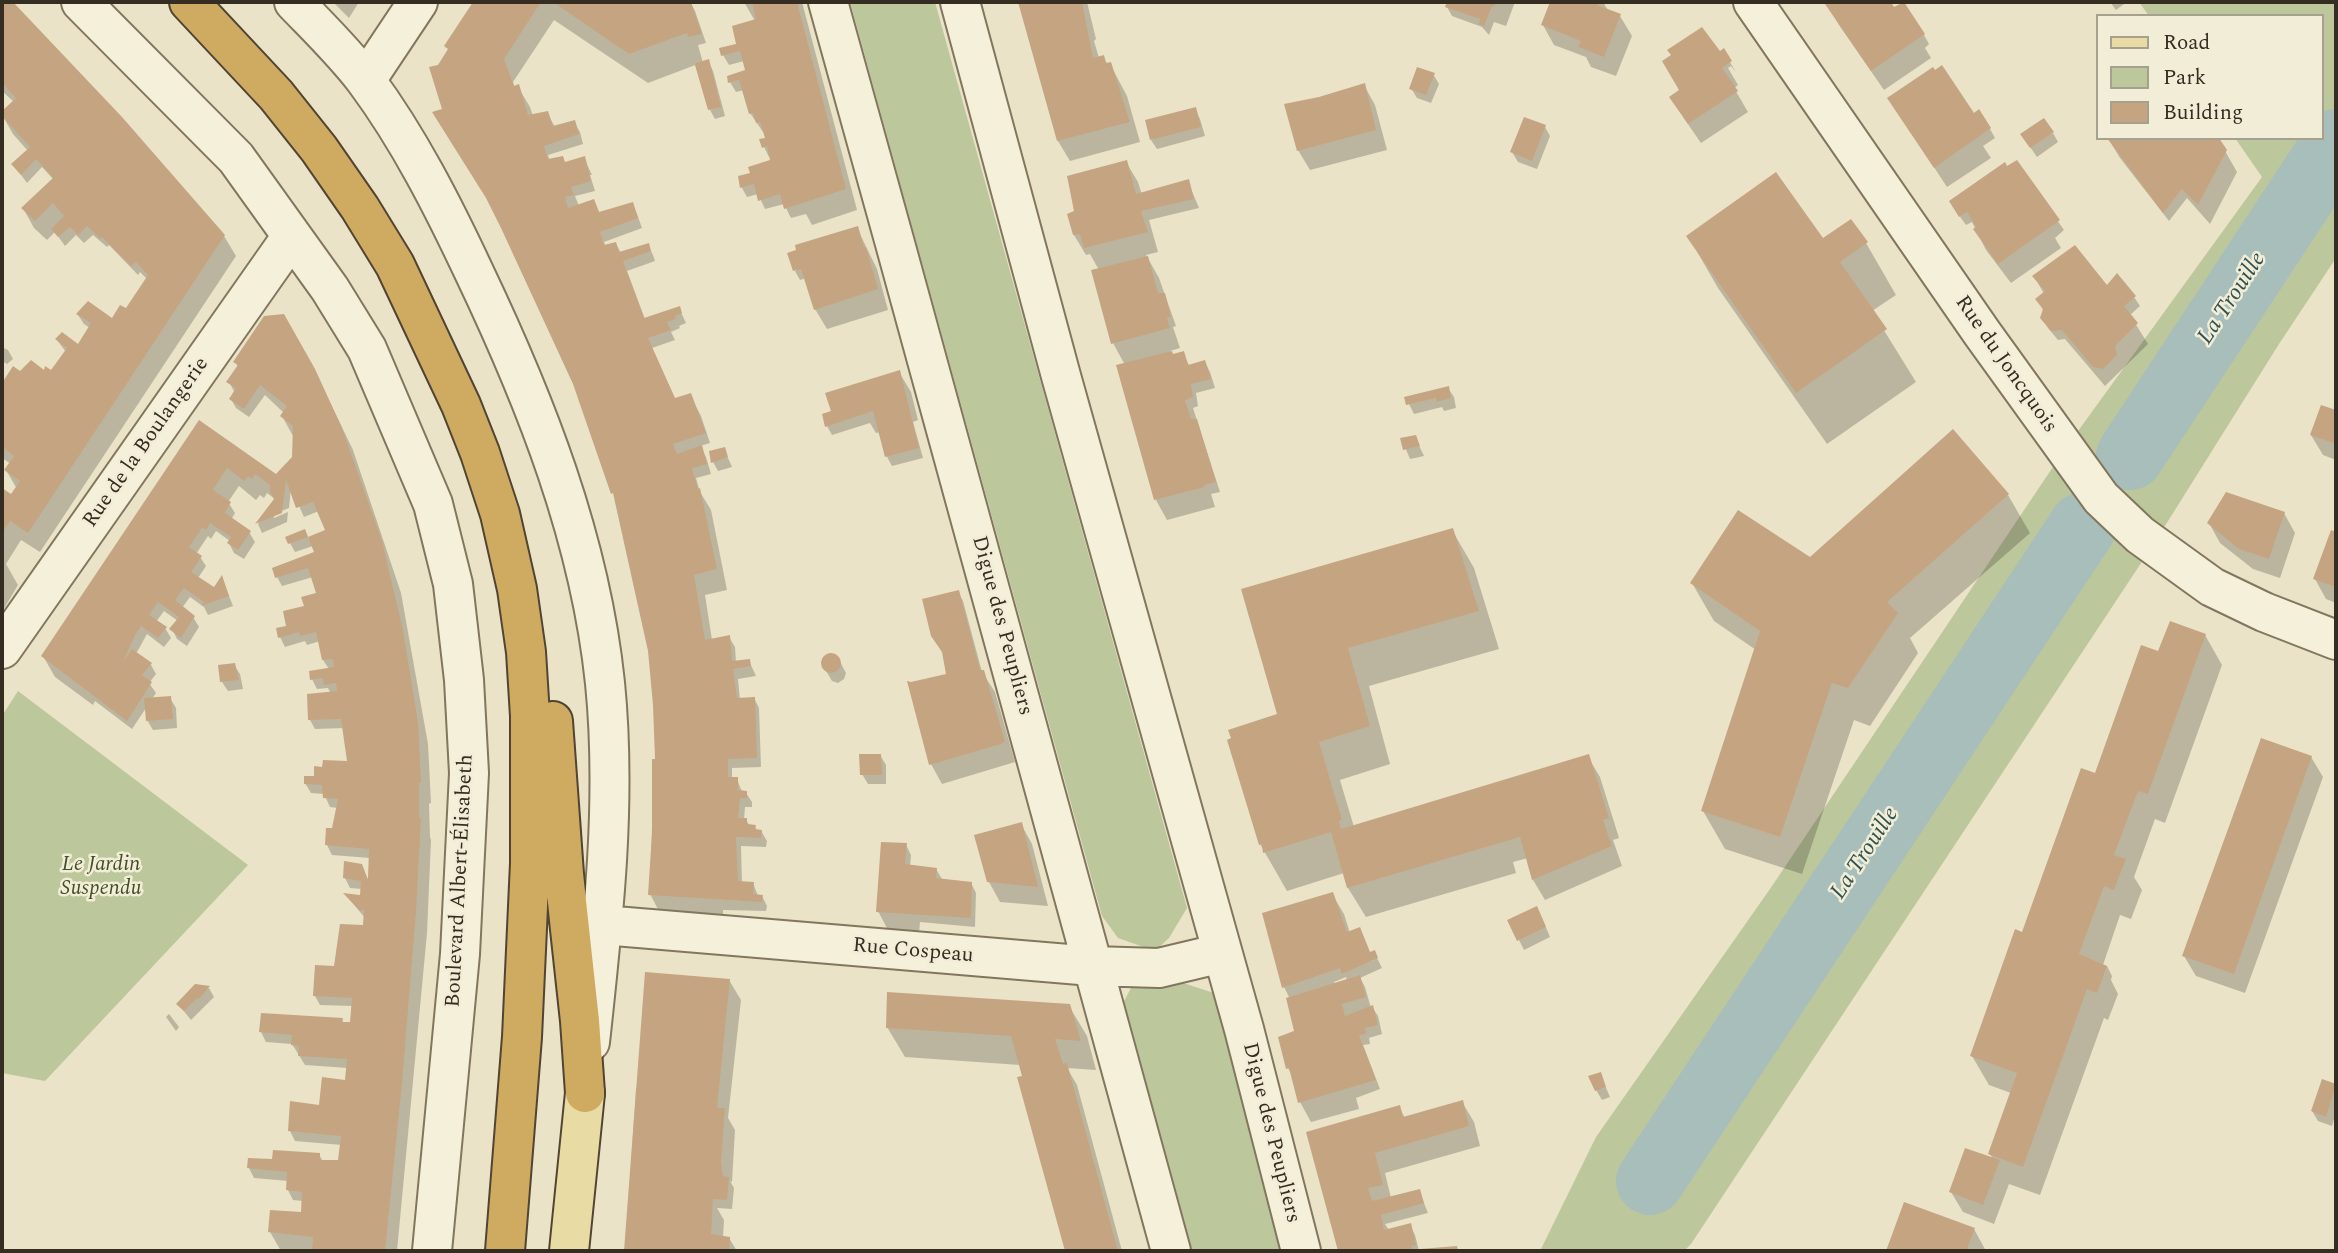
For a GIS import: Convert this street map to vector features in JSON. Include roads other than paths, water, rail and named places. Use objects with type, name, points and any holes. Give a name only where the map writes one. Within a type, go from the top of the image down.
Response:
[{"type":"highway","points":[[188,2],[276,94],[360,208],[470,397],[497,453],[515,504],[536,599],[552,707],[584,1093]]},
{"type":"highway","points":[[395,265],[461,405],[480,453],[500,514],[517,589],[526,652],[530,716],[530,863],[522,1037],[505,1251]]},
{"type":"main road","points":[[569,1251],[584,1093]]},
{"type":"street","name":"Boulevard Albert-Élisabeth","points":[[81,2],[236,159],[330,289],[367,349],[433,504],[453,584],[464,680],[469,773],[460,954],[432,1251]]},
{"type":"street","points":[[294,2],[366,80],[406,142],[454,229],[501,328],[542,425],[575,529],[593,602],[605,682],[610,768],[603,925],[584,1093]]},
{"type":"street","points":[[366,80],[418,2]]},
{"type":"street","name":"Digue des Peupliers","points":[[828,2],[971,512],[1171,1251]]},
{"type":"street","name":"Digue des Peupliers","points":[[960,2],[1222,953],[1301,1251]]},
{"type":"street","name":"Rue du Joncquois","points":[[1753,2],[1982,333],[2102,498],[2140,535],[2212,587],[2264,612],[2336,640]]},
{"type":"street","name":"Rue de la Boulangerie","points":[[2,649],[292,236]]},
{"type":"street","name":"Rue Cospeau","points":[[603,925],[1092,967],[1159,968],[1222,953]]},
{"type":"waterway","name":"La Trouille","points":[[2130,456],[2336,143]]},
{"type":"waterway","name":"La Trouille","points":[[1650,1181],[2083,526]]},
{"type":"park label","name":"Le Jardin Suspendu","points":[[101,878]]}]
